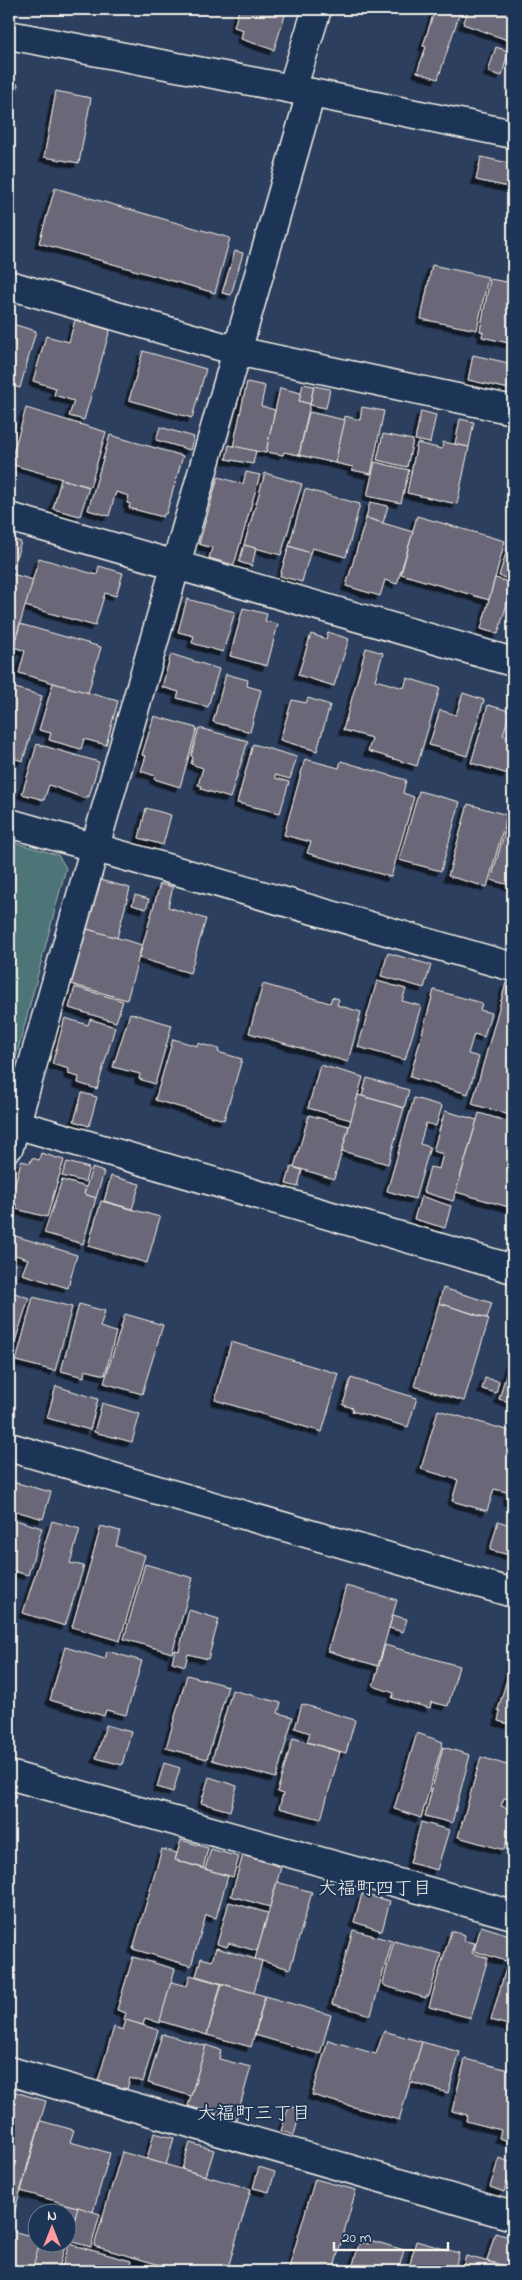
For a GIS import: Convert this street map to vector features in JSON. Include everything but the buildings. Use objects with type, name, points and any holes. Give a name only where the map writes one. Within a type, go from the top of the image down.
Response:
[{"type":"street","points":[[317,9],[301,91],[237,351],[11,1131],[513,1269]]},
{"type":"street","points":[[9,35],[513,134]]},
{"type":"street","points":[[9,285],[237,351],[513,410]]},
{"type":"street","points":[[9,517],[513,662]]},
{"type":"street","points":[[9,823],[513,967]]},
{"type":"street","points":[[9,1447],[513,1592]]},
{"type":"street","points":[[9,1775],[513,1916]]},
{"type":"street","points":[[9,2071],[513,2216]]},
{"type":"green space","points":[[9,841],[58,855],[66,868],[9,1084]]},
{"type":"district","name":"大福町四丁目","points":[[375,1887]]},
{"type":"district","name":"大福町三丁目","points":[[254,2112]]}]
